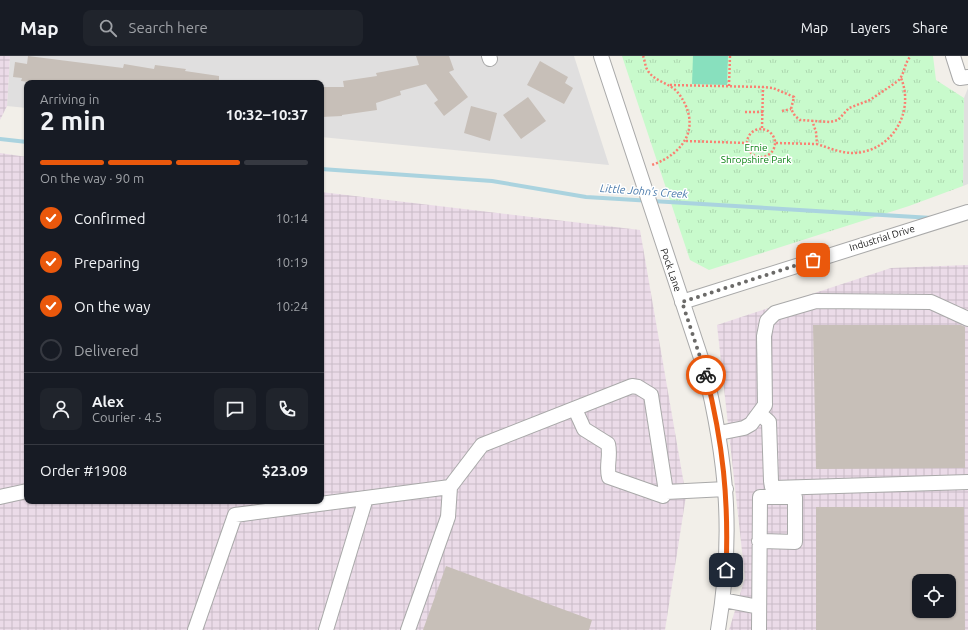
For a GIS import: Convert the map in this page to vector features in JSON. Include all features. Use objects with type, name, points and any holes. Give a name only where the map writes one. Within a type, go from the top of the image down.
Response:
[{"type":"street","name":"Pock Lane","points":[[601,56],[655,223],[704,367],[719,432],[726,489],[728,525],[723,600],[718,630]]},
{"type":"street","points":[[953,56],[964,78]]},
{"type":"street","name":"Industrial Drive","points":[[682,302],[968,212]]},
{"type":"street","points":[[719,432],[744,428],[751,424],[765,404],[764,336],[767,321],[775,313],[816,301],[931,302],[968,319]]},
{"type":"street","points":[[408,630],[448,517],[450,487],[482,446],[632,386],[638,387],[651,395],[666,492]]},
{"type":"street","points":[[575,409],[584,429],[608,444],[610,452],[606,467],[609,477],[663,496],[666,492],[726,489]]},
{"type":"street","points":[[759,413],[769,422],[771,481],[772,487],[774,488],[968,482]]},
{"type":"street","points":[[324,503],[450,487]]},
{"type":"street","points":[[0,497],[24,492]]},
{"type":"street","points":[[326,630],[366,498]]},
{"type":"street","points":[[195,630],[235,515],[320,504]]},
{"type":"street","points":[[759,542],[759,630]]},
{"type":"street","points":[[723,600],[759,607]]},
{"type":"path","points":[[643,56],[648,71],[658,80],[670,85],[773,88],[794,97],[791,109],[795,116],[800,120],[830,122],[838,120],[849,108],[870,100],[901,78],[907,60],[911,56]]},
{"type":"path","points":[[729,86],[730,56]]},
{"type":"path","points":[[776,143],[817,144],[840,151],[853,153],[868,150],[885,142],[902,122],[906,101],[905,87],[901,78]]},
{"type":"path","points":[[639,174],[674,155],[686,141],[690,123],[679,94],[670,85]]},
{"type":"path","points":[[762,128],[763,87]]},
{"type":"path","points":[[782,111],[791,109]]},
{"type":"path","points":[[746,112],[762,112]]},
{"type":"path","points":[[812,120],[816,132],[817,144]]},
{"type":"path","points":[[762,128],[769,131],[774,136],[776,143],[774,150],[769,156],[761,157],[754,155],[749,150],[747,143],[749,135],[754,130],[762,128]]},
{"type":"path","points":[[686,141],[747,143]]},
{"type":"shaded area","points":[[0,56],[10,56],[7,106],[0,120]]},
{"type":"shaded area","points":[[10,56],[574,56],[609,165],[324,137],[324,80],[24,80],[24,108],[7,106]]},
{"type":"shaded area","points":[[968,88],[968,184],[963,186],[964,98]]},
{"type":"shaded area","points":[[0,153],[24,157],[24,504],[324,504],[324,192],[640,230],[686,496],[665,630],[0,630]]},
{"type":"shaded area","points":[[968,265],[968,630],[729,630],[745,578],[717,325],[891,268]]},
{"type":"green space","name":"Ernie Shropshire Park","points":[[622,56],[933,56],[936,80],[964,98],[963,186],[909,206],[709,270],[690,260]]},
{"type":"green space","points":[[693,56],[728,56],[727,85],[692,84]]},
{"type":"building","points":[[28,56],[123,68],[124,64],[154,69],[155,65],[186,69],[185,71],[219,76],[219,80],[24,80],[24,81],[21,81],[22,78],[13,77],[15,62],[27,64]]},
{"type":"building","points":[[416,56],[449,56],[454,70],[449,72],[468,97],[444,116],[434,103],[438,100],[426,84],[400,91],[401,95],[376,103],[377,110],[342,116],[324,117],[324,87],[344,87],[343,81],[377,76],[376,73],[419,65]]},
{"type":"building","points":[[540,61],[568,77],[565,83],[573,88],[564,104],[527,85]]},
{"type":"building","points":[[528,97],[546,121],[521,139],[503,115]]},
{"type":"building","points":[[471,106],[497,113],[490,141],[464,133]]},
{"type":"building","points":[[813,325],[961,325],[965,327],[965,468],[816,469]]},
{"type":"building","points":[[816,507],[964,507],[965,630],[816,630]]},
{"type":"building","points":[[446,566],[592,620],[589,630],[423,630]]},
{"type":"waterway","name":"Little John's Creek","points":[[0,139],[24,142]]},
{"type":"waterway","name":"Little John's Creek","points":[[324,169],[492,181],[586,197],[932,218]]},
{"type":"way so far","points":[[706,375],[682,302],[813,260]]},
{"type":"route","points":[[706,375],[720,438],[726,481],[728,525],[726,570]]}]
